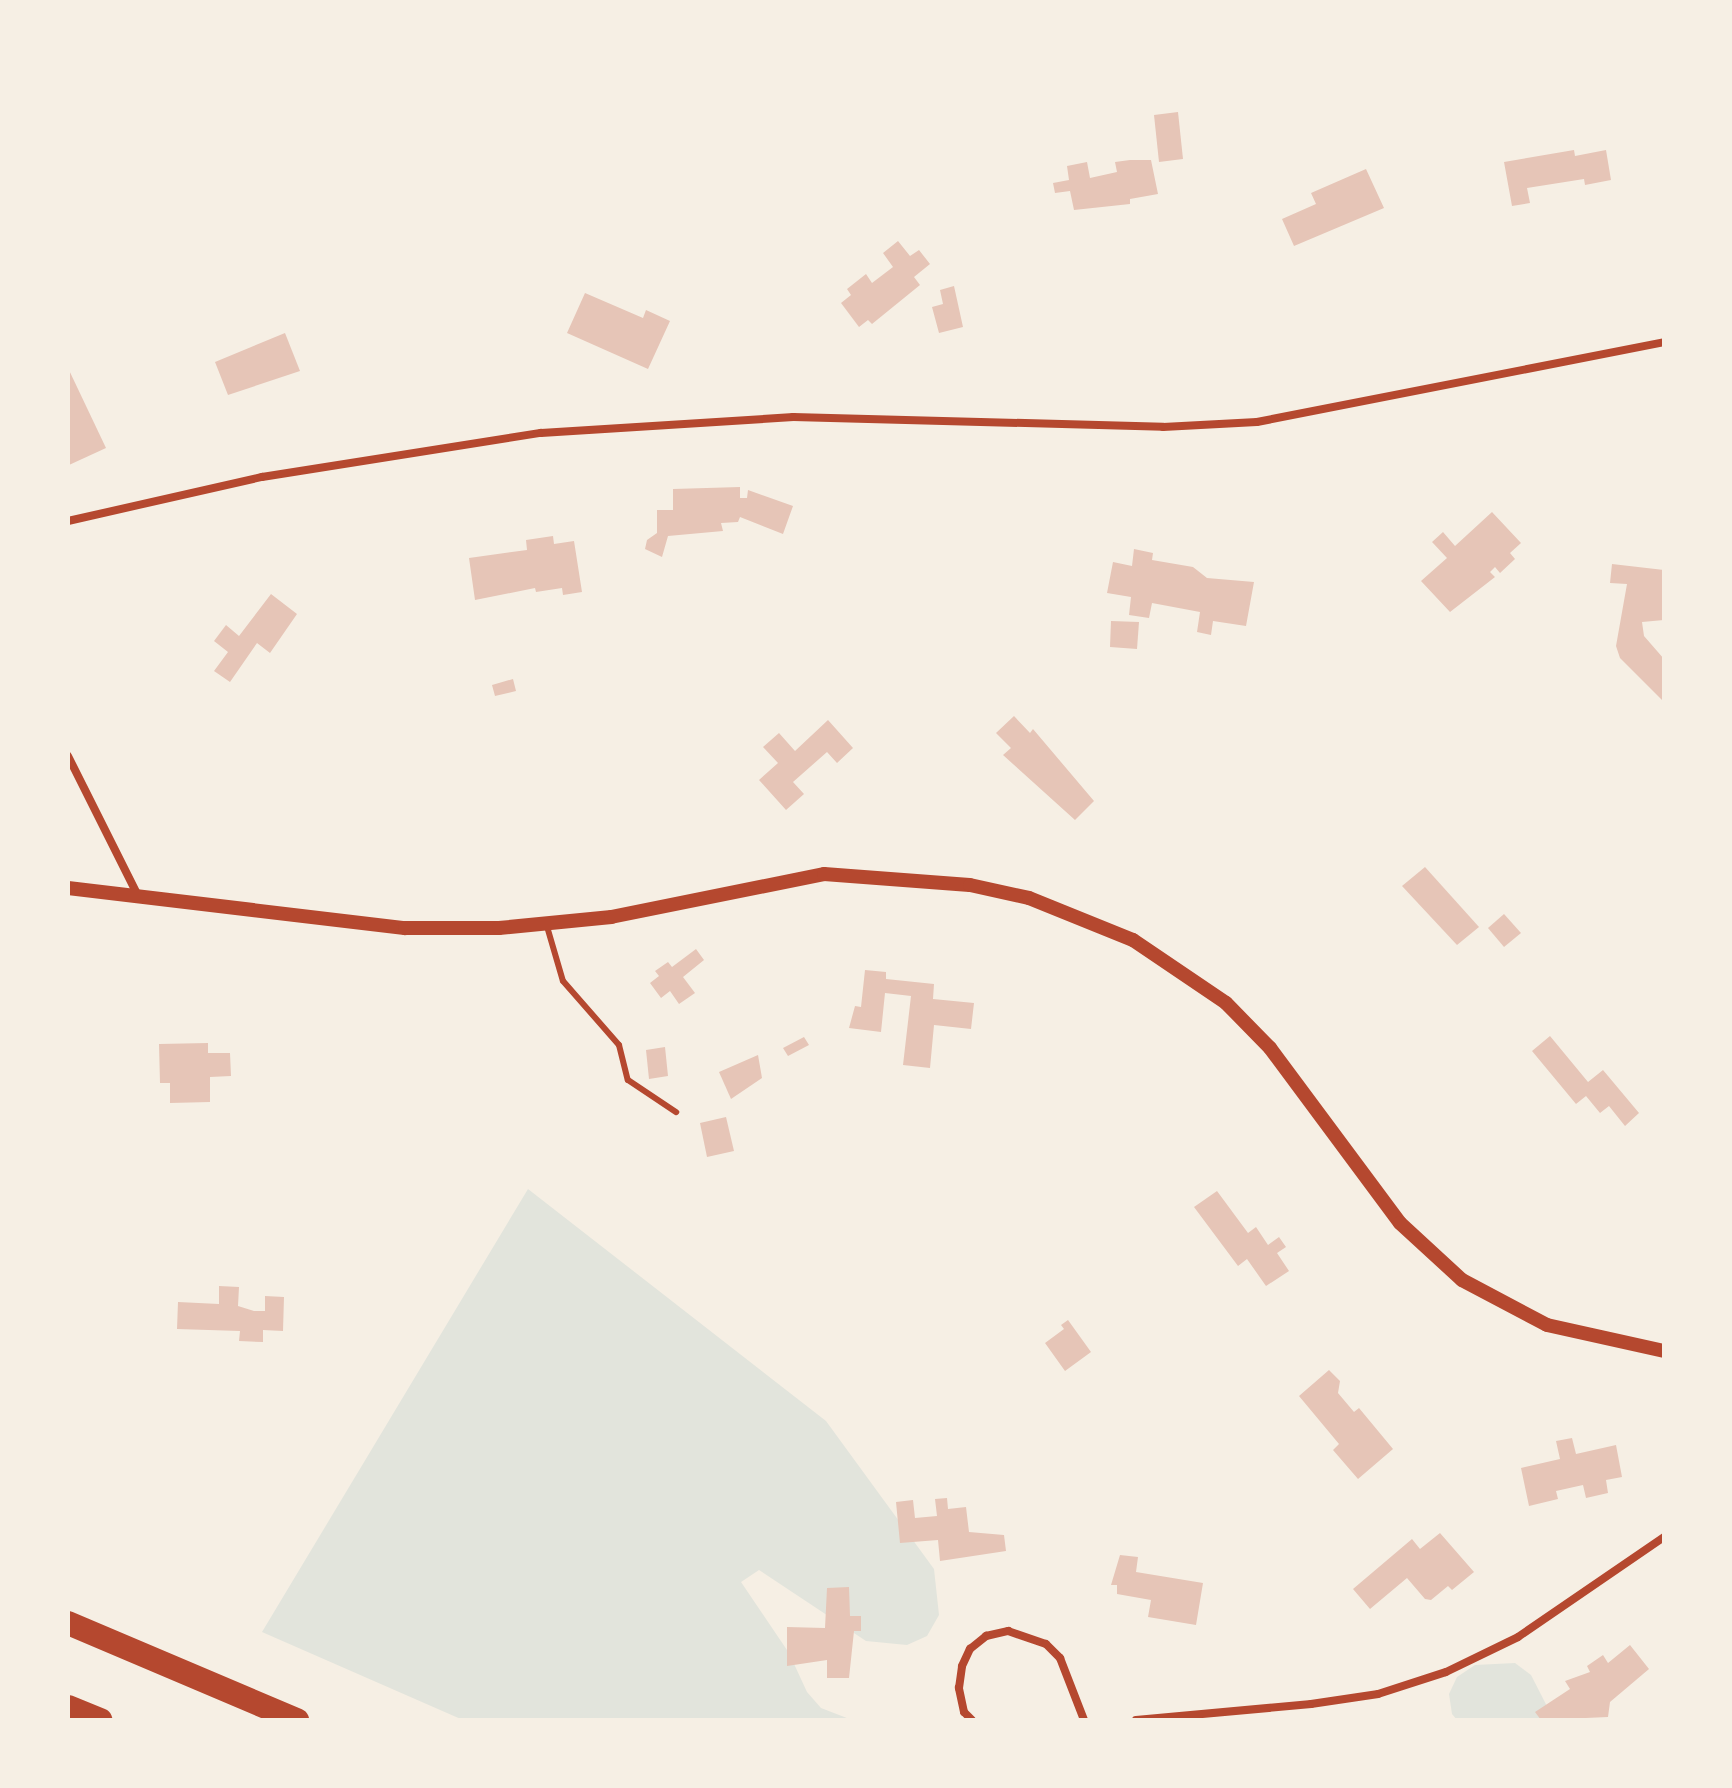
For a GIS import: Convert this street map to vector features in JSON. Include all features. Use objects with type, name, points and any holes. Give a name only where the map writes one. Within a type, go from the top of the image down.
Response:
[{"type":"highway","points":[[68,1623],[297,1720]]},
{"type":"highway","points":[[68,1707],[100,1720]]},
{"type":"street","points":[[68,521],[262,477],[541,433],[793,417],[1163,427],[1257,422],[1664,342]]},
{"type":"street","points":[[68,756],[138,896]]},
{"type":"street","points":[[68,888],[405,928],[546,923],[700,901],[824,874],[970,885],[1089,919],[1133,940],[1226,1003],[1270,1048],[1400,1223],[1462,1280],[1547,1325],[1664,1351]]},
{"type":"street","points":[[1136,1720],[1378,1694],[1446,1672],[1518,1637],[1664,1537]]},
{"type":"street","points":[[972,1720],[964,1712],[959,1688],[962,1666],[970,1649],[986,1636],[1008,1631],[1046,1644],[1060,1658],[1084,1720]]},
{"type":"lane","points":[[546,923],[563,981],[619,1045],[628,1080],[676,1112]]},
{"type":"shaded area","points":[[528,1189],[826,1421],[934,1569],[939,1615],[927,1636],[907,1645],[866,1641],[759,1570],[741,1582],[789,1653],[807,1692],[821,1708],[852,1720],[463,1720],[262,1632]]},
{"type":"shaded area","points":[[1515,1663],[1531,1675],[1554,1720],[1457,1720],[1452,1714],[1449,1694],[1457,1677],[1475,1665]]},
{"type":"building","points":[[1178,112],[1183,159],[1159,162],[1154,115]]},
{"type":"building","points":[[1574,150],[1575,156],[1606,150],[1611,180],[1585,185],[1584,179],[1527,188],[1530,203],[1512,206],[1504,162]]},
{"type":"building","points":[[1151,160],[1158,194],[1130,199],[1130,204],[1074,210],[1070,191],[1055,193],[1053,183],[1069,180],[1067,166],[1087,162],[1090,178],[1117,172],[1115,162]]},
{"type":"building","points":[[1366,169],[1384,208],[1294,246],[1282,219],[1316,204],[1311,193]]},
{"type":"building","points":[[898,241],[910,256],[919,250],[930,264],[914,277],[920,285],[872,324],[868,320],[859,327],[841,303],[851,295],[847,289],[866,274],[872,283],[893,267],[883,253]]},
{"type":"building","points":[[954,286],[963,327],[939,333],[932,307],[943,304],[940,290]]},
{"type":"building","points":[[585,293],[643,318],[646,310],[670,321],[648,369],[567,333]]},
{"type":"building","points":[[285,333],[300,371],[228,395],[215,362]]},
{"type":"building","points":[[68,368],[106,448],[69,465],[68,463]]},
{"type":"building","points":[[740,487],[740,498],[747,498],[748,490],[793,506],[783,534],[740,517],[738,522],[721,523],[723,531],[668,536],[662,557],[645,549],[647,540],[657,533],[657,510],[673,510],[673,489]]},
{"type":"building","points":[[1492,512],[1521,543],[1510,553],[1515,559],[1500,573],[1495,567],[1490,572],[1495,577],[1450,612],[1421,581],[1447,558],[1432,542],[1443,532],[1455,546]]},
{"type":"building","points":[[553,536],[554,544],[574,541],[582,592],[563,595],[562,588],[536,592],[535,588],[475,600],[469,558],[527,550],[526,540]]},
{"type":"building","points":[[1134,549],[1153,553],[1152,560],[1193,567],[1207,578],[1254,582],[1246,626],[1213,621],[1211,635],[1197,632],[1200,612],[1152,603],[1149,618],[1129,615],[1131,597],[1107,593],[1113,562],[1132,566]]},
{"type":"building","points":[[1612,564],[1664,570],[1664,620],[1642,622],[1644,636],[1664,659],[1664,702],[1620,658],[1616,646],[1627,584],[1610,583]]},
{"type":"building","points":[[271,594],[297,614],[270,653],[257,643],[230,682],[214,671],[228,652],[214,641],[226,625],[239,636]]},
{"type":"building","points":[[1111,621],[1139,622],[1137,649],[1110,647]]},
{"type":"building","points":[[513,679],[516,691],[495,696],[492,685]]},
{"type":"building","points":[[1014,716],[1030,733],[1033,729],[1094,801],[1075,820],[1003,755],[1011,748],[996,733]]},
{"type":"building","points":[[828,720],[853,748],[837,763],[827,752],[793,782],[804,794],[786,810],[759,780],[778,763],[763,747],[779,733],[795,751]]},
{"type":"building","points":[[1425,867],[1479,927],[1457,945],[1402,886]]},
{"type":"building","points":[[1504,914],[1521,933],[1504,947],[1488,928]]},
{"type":"building","points":[[696,949],[704,960],[683,977],[695,993],[679,1004],[670,991],[661,998],[650,983],[659,976],[655,971],[668,962],[672,967]]},
{"type":"building","points":[[865,970],[886,972],[886,979],[934,984],[933,999],[974,1003],[971,1029],[934,1025],[930,1068],[903,1065],[911,996],[885,993],[881,1032],[849,1028],[855,1006],[861,1007]]},
{"type":"building","points":[[1550,1036],[1588,1082],[1603,1070],[1639,1113],[1625,1126],[1609,1106],[1600,1113],[1586,1096],[1576,1104],[1532,1051]]},
{"type":"building","points":[[804,1037],[809,1045],[788,1056],[783,1048]]},
{"type":"building","points":[[208,1043],[208,1053],[230,1053],[231,1076],[210,1077],[210,1102],[170,1103],[170,1083],[160,1083],[159,1044]]},
{"type":"building","points":[[665,1047],[668,1076],[649,1079],[646,1050]]},
{"type":"building","points":[[758,1055],[762,1078],[731,1099],[719,1072]]},
{"type":"building","points":[[726,1117],[734,1151],[707,1157],[700,1123]]},
{"type":"building","points":[[1217,1191],[1248,1233],[1256,1227],[1268,1245],[1279,1237],[1286,1247],[1277,1253],[1289,1271],[1266,1286],[1247,1259],[1238,1266],[1194,1207]]},
{"type":"building","points":[[219,1286],[239,1287],[238,1306],[254,1311],[265,1311],[265,1296],[284,1297],[283,1331],[263,1330],[263,1342],[239,1341],[240,1331],[177,1329],[178,1302],[219,1304]]},
{"type":"building","points":[[1068,1320],[1091,1352],[1065,1371],[1045,1343],[1064,1329],[1061,1325]]},
{"type":"building","points":[[1329,1370],[1340,1381],[1338,1393],[1354,1412],[1359,1408],[1393,1449],[1358,1479],[1333,1450],[1339,1444],[1299,1396]]},
{"type":"building","points":[[1572,1438],[1576,1454],[1616,1445],[1622,1477],[1606,1480],[1608,1493],[1586,1498],[1583,1485],[1556,1491],[1558,1499],[1529,1506],[1521,1468],[1560,1459],[1556,1441]]},
{"type":"building","points":[[947,1498],[948,1509],[966,1507],[969,1532],[1004,1535],[1006,1551],[940,1561],[938,1540],[900,1543],[896,1502],[913,1500],[915,1518],[937,1516],[935,1499]]},
{"type":"building","points":[[1440,1533],[1474,1572],[1452,1590],[1448,1586],[1431,1600],[1425,1599],[1407,1578],[1370,1609],[1353,1589],[1412,1539],[1420,1549]]},
{"type":"building","points":[[1120,1555],[1138,1557],[1136,1572],[1203,1583],[1196,1625],[1148,1617],[1151,1600],[1117,1594],[1117,1585],[1111,1585]]},
{"type":"building","points":[[849,1587],[850,1616],[861,1616],[861,1631],[854,1631],[849,1678],[827,1678],[827,1660],[787,1666],[787,1627],[825,1628],[827,1588]]},
{"type":"building","points":[[1630,1645],[1649,1669],[1610,1702],[1608,1717],[1541,1720],[1535,1712],[1570,1689],[1565,1681],[1590,1672],[1587,1666],[1603,1655],[1608,1663]]}]
